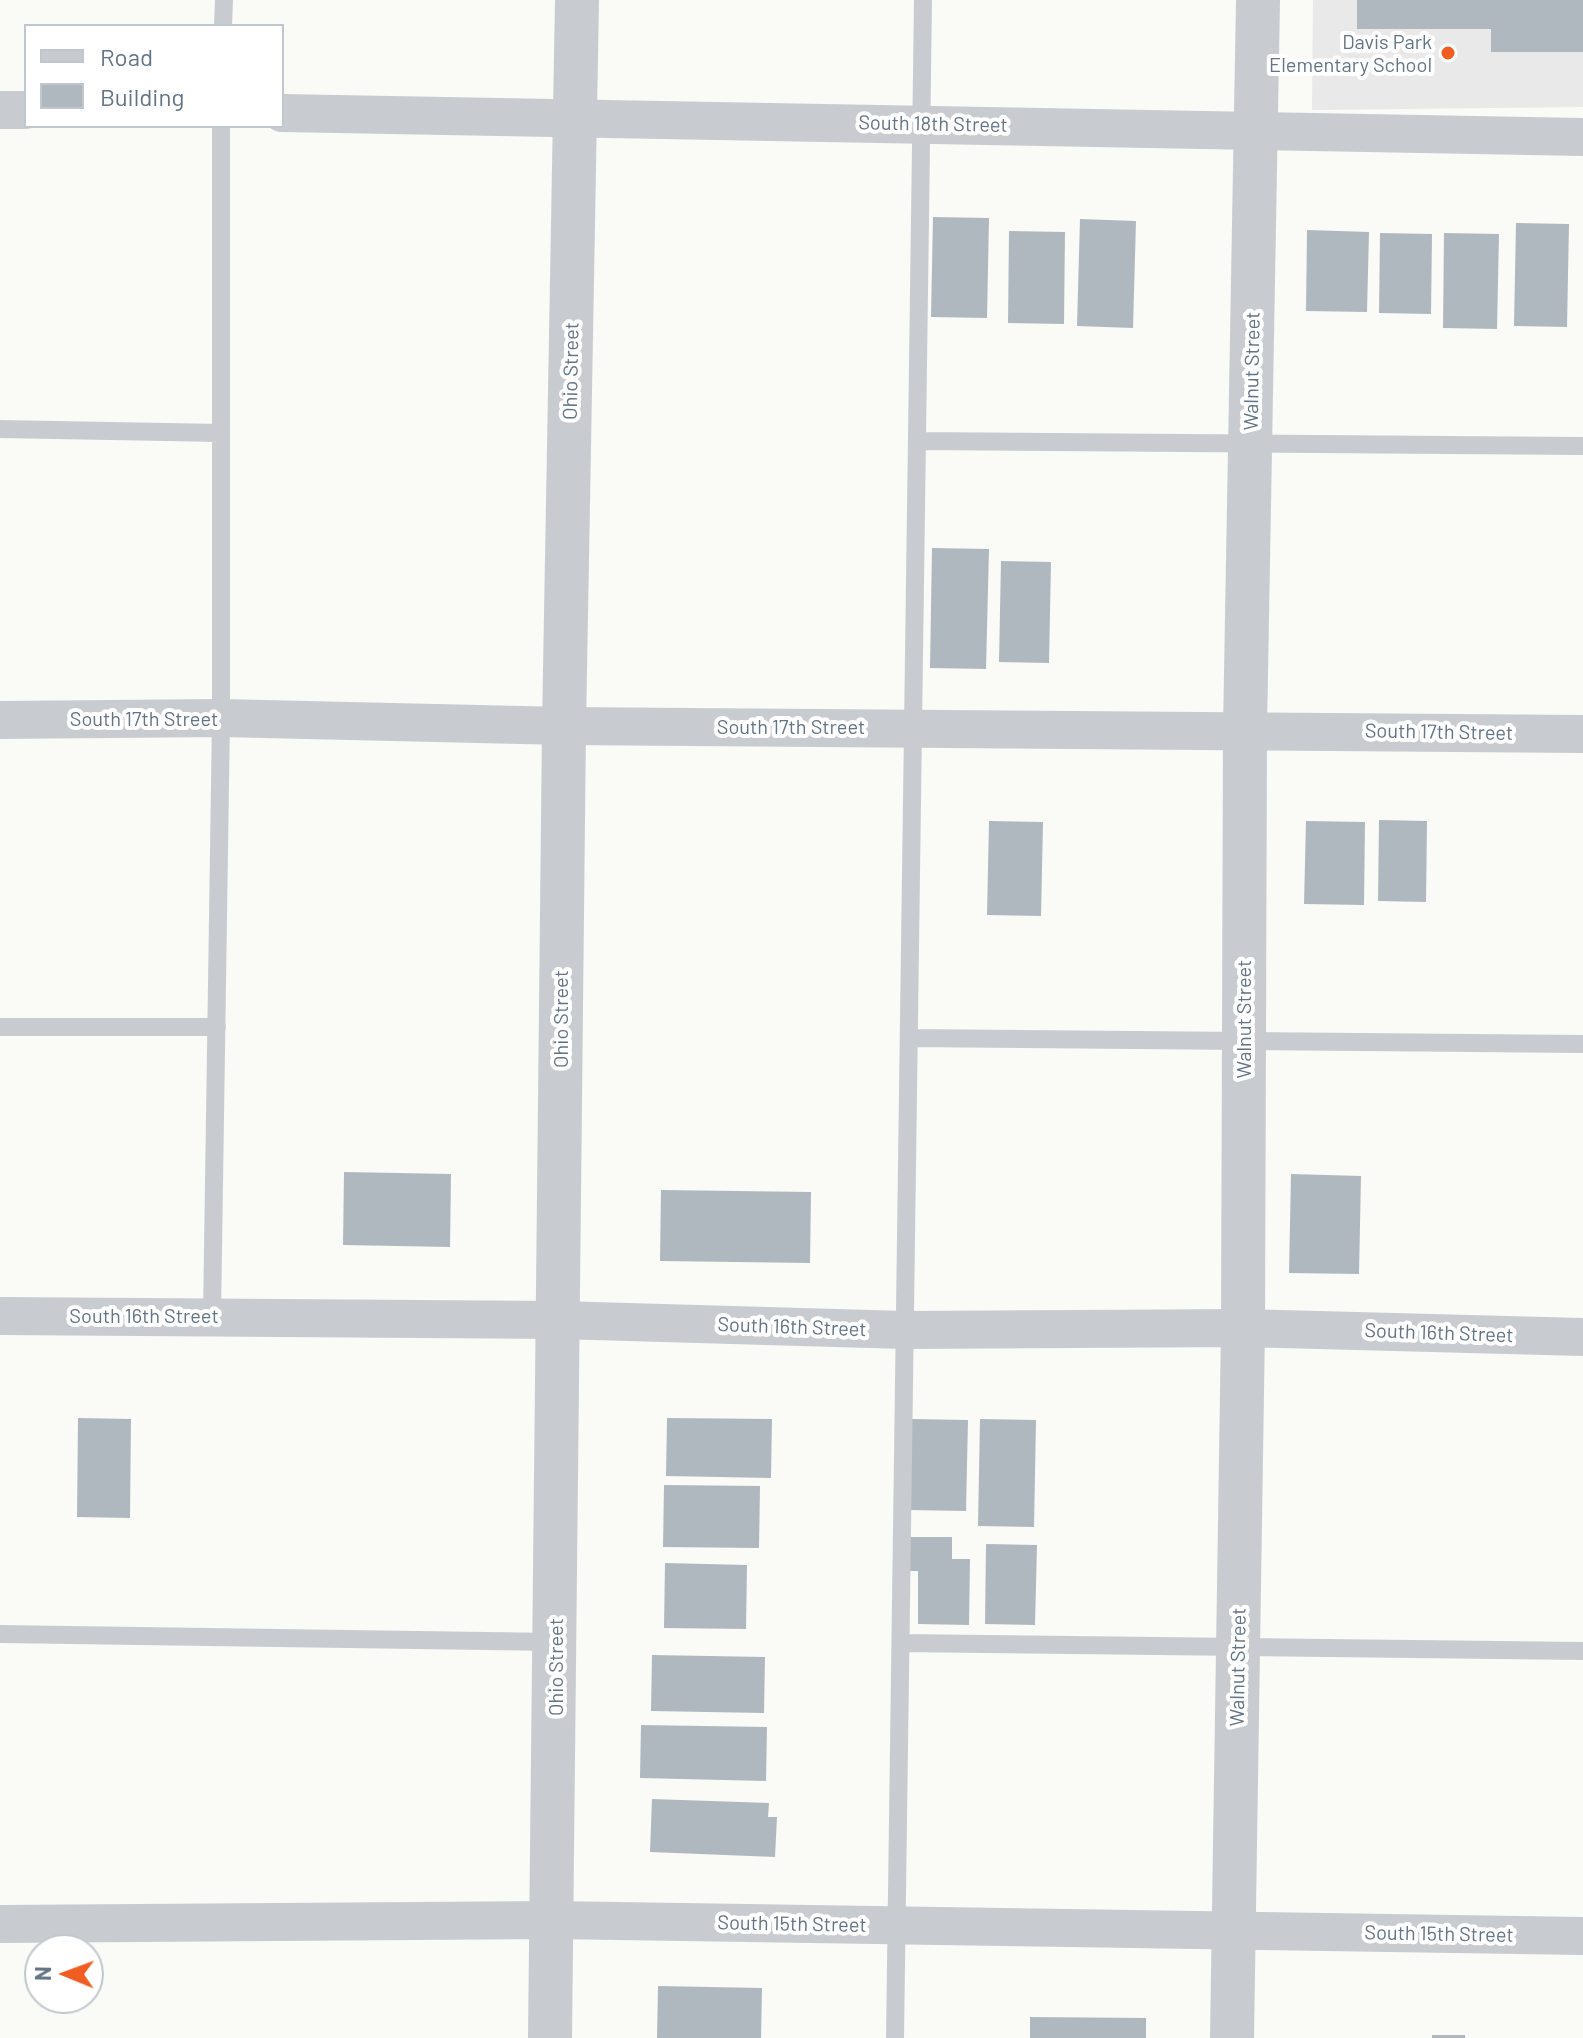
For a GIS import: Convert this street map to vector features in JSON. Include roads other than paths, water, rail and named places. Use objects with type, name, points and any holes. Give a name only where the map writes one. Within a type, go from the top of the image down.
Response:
[{"type":"street","name":"Ohio Street","points":[[550,2038],[564,726],[577,0]]},
{"type":"street","name":"Walnut Street","points":[[1232,2038],[1243,1328],[1245,729],[1258,0]]},
{"type":"street","points":[[0,110],[24,110]]},
{"type":"street","name":"South 18th Street","points":[[284,113],[576,116],[1583,137]]},
{"type":"street","name":"South 17th Street","points":[[0,720],[221,718],[564,726],[1583,734]]},
{"type":"street","name":"South 16th Street","points":[[0,1316],[559,1320],[905,1330],[1243,1328],[1583,1337]]},
{"type":"street","name":"South 15th Street","points":[[0,1924],[553,1920],[1583,1936]]},
{"type":"lane","points":[[223,24],[224,0]]},
{"type":"lane","points":[[895,2038],[923,0]]},
{"type":"lane","points":[[212,1316],[221,718],[221,128]]},
{"type":"lane","points":[[0,429],[221,433]]},
{"type":"lane","points":[[917,441],[1583,446]]},
{"type":"lane","points":[[0,1027],[217,1027]]},
{"type":"lane","points":[[909,1038],[1583,1044]]},
{"type":"lane","points":[[0,1634],[556,1642]]},
{"type":"lane","points":[[901,1643],[1583,1651]]},
{"type":"place","name":"Davis Park Elementary School","points":[[1448,53]]}]
